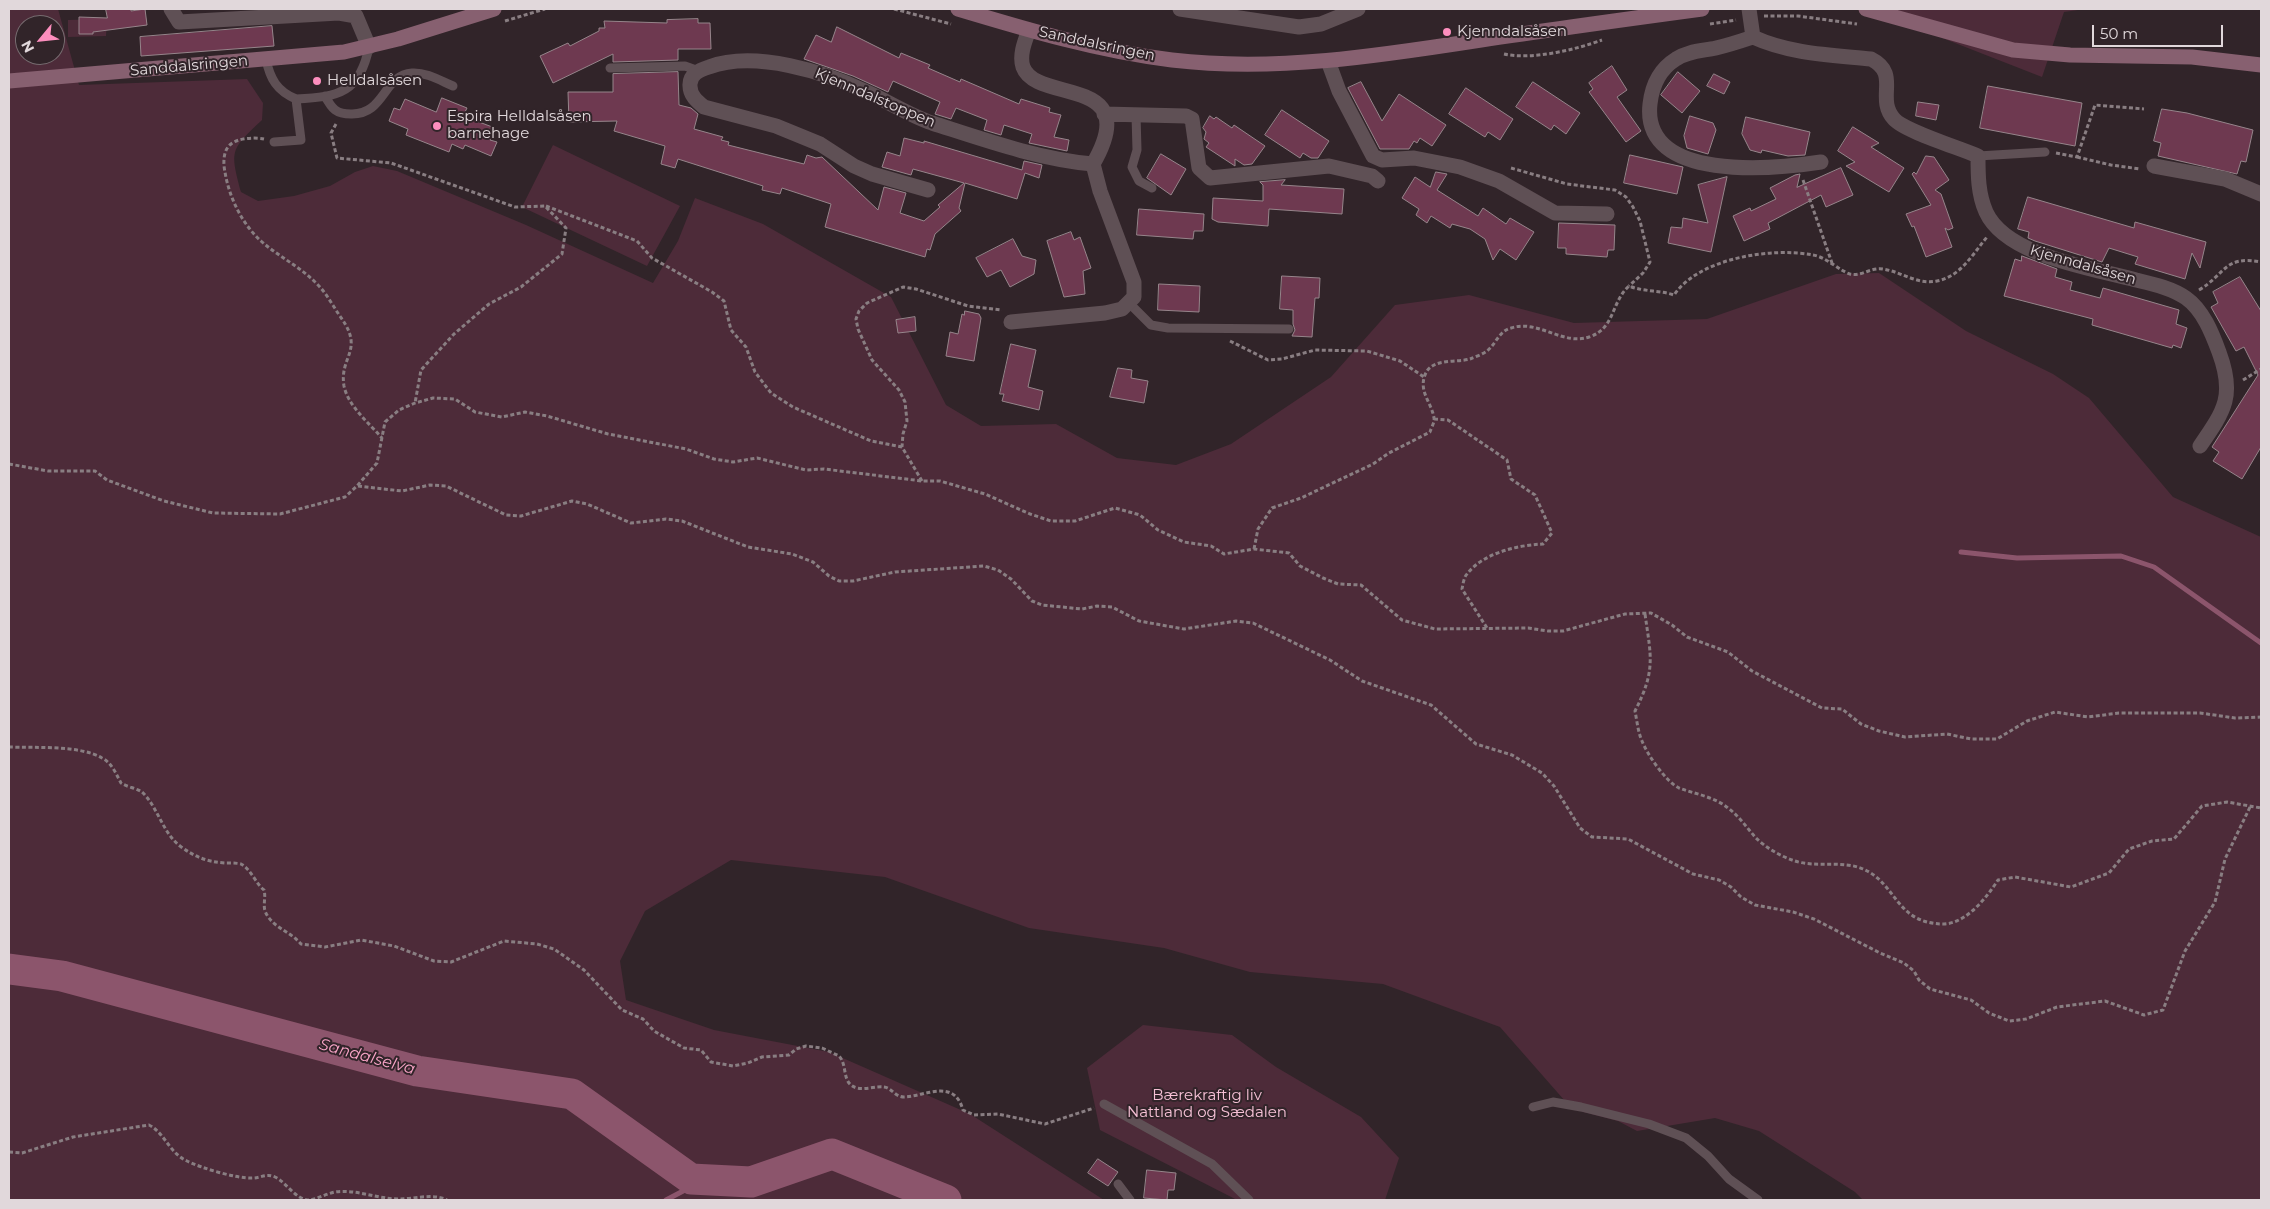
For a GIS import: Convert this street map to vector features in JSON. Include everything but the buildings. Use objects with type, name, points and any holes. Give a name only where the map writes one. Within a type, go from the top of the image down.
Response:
[{"type":"main road","name":"Sanddalsringen","points":[[9,81],[322,55],[369,47],[494,9]]},
{"type":"main road","name":"Sanddalsringen","points":[[958,9],[1029,30],[1122,53],[1173,60],[1266,64],[1364,58],[1630,14],[1702,9]]},
{"type":"main road","points":[[1866,9],[2022,51],[2070,55],[2192,57],[2261,65]]},
{"type":"street","points":[[171,9],[179,22],[286,12],[339,13],[356,16],[369,47]]},
{"type":"street","points":[[1180,9],[1299,27],[1335,19],[1358,9]]},
{"type":"street","points":[[1749,14],[1753,37]]},
{"type":"street","points":[[1017,322],[1105,313],[1122,309],[1130,304],[1134,297],[1134,282],[1100,191],[1093,164],[1106,138],[1107,128],[1104,114],[1095,103],[1084,95],[1030,78],[1021,61],[1029,30]]},
{"type":"street","points":[[1821,162],[1743,168],[1685,158],[1664,144],[1652,121],[1650,108],[1656,82],[1668,65],[1688,53],[1715,48],[1753,37],[1773,46],[1802,52],[1871,59],[1880,63],[1886,72],[1885,100],[1893,118],[1913,131],[1978,156]]},
{"type":"street","points":[[1328,60],[1339,91],[1373,156],[1382,160],[1414,158],[1460,166],[1498,181],[1555,213],[1608,214]]},
{"type":"street","name":"Kjenndalstoppen","points":[[699,71],[715,65],[744,62],[783,64],[810,70],[867,92],[930,122],[1038,156],[1093,164]]},
{"type":"street","points":[[699,71],[692,77],[689,85],[696,101],[704,107],[776,126],[820,144],[854,166],[872,174],[928,190]]},
{"type":"street","points":[[1104,114],[1186,116],[1192,120],[1198,168],[1210,178],[1329,166],[1372,176],[1378,181]]},
{"type":"street","name":"Kjenndalsåsen","points":[[1978,156],[1980,197],[1986,212],[1995,226],[2008,238],[2033,252],[2157,286],[2185,297],[2194,304],[2212,333],[2226,374],[2228,395],[2223,409],[2200,446]]},
{"type":"street","points":[[2154,166],[2225,180],[2261,194]]},
{"type":"lane","points":[[266,59],[269,74],[277,88],[296,100],[325,96],[354,86],[365,66],[369,47]]},
{"type":"lane","points":[[610,68],[685,66],[699,71]]},
{"type":"lane","points":[[325,96],[333,110],[342,114],[361,114],[369,112],[390,84],[412,72],[428,75],[453,86]]},
{"type":"lane","points":[[274,142],[301,140],[296,100]]},
{"type":"lane","points":[[1136,115],[1137,150],[1132,167],[1139,181],[1152,188]]},
{"type":"lane","points":[[1978,156],[2045,152]]},
{"type":"lane","points":[[1130,304],[1151,325],[1289,329]]},
{"type":"lane","points":[[1533,1107],[1553,1102],[1580,1107],[1649,1124],[1686,1138],[1708,1156],[1730,1179],[1758,1200]]},
{"type":"lane","points":[[1104,1104],[1212,1164],[1249,1200]]},
{"type":"lane","points":[[1118,1184],[1130,1200]]},
{"type":"path","points":[[894,9],[955,25]]},
{"type":"path","points":[[1702,25],[1749,14],[1798,16],[1863,25]]},
{"type":"path","points":[[1496,52],[1516,57],[1580,48],[1606,38]]},
{"type":"path","points":[[2077,156],[2094,105],[2144,109]]},
{"type":"path","points":[[342,114],[331,133],[337,158],[391,162],[515,207],[545,206],[637,241],[652,258],[712,292],[724,301],[731,330],[746,347],[755,372],[771,393],[793,406],[871,441],[902,447]]},
{"type":"path","points":[[274,142],[260,138],[238,140],[230,144],[225,152],[226,182],[235,205],[249,227],[262,242],[302,270],[320,286],[348,328],[352,340],[351,353],[343,373],[345,389],[354,406],[382,438]]},
{"type":"path","points":[[2045,152],[2077,156],[2137,170],[2154,166]]},
{"type":"path","points":[[1798,165],[1832,263]]},
{"type":"path","points":[[1254,549],[1258,529],[1272,508],[1301,498],[1374,464],[1389,453],[1430,432],[1434,419],[1424,392],[1424,377],[1430,368],[1445,360],[1469,359],[1487,351],[1497,338],[1511,328],[1531,327],[1575,340],[1589,338],[1601,332],[1612,319],[1622,292],[1643,272],[1650,262],[1640,220],[1626,197],[1615,190],[1567,184],[1506,167]]},
{"type":"path","points":[[415,403],[421,370],[454,334],[489,304],[521,287],[562,254],[566,228],[545,206]]},
{"type":"path","points":[[1629,286],[1649,292],[1662,291],[1674,295],[1692,276],[1733,259],[1770,252],[1814,255],[1832,263],[1848,274],[1857,274],[1880,268],[1922,283],[1938,281],[1964,267],[1995,226]]},
{"type":"path","points":[[2185,297],[2209,284],[2223,270],[2239,260],[2261,262]]},
{"type":"path","points":[[922,481],[902,447],[903,434],[908,421],[905,402],[899,390],[872,360],[856,319],[859,311],[867,303],[903,287],[916,289],[968,306],[1021,312],[1017,322]]},
{"type":"path","points":[[1216,328],[1225,338],[1242,349],[1268,360],[1282,359],[1315,350],[1367,351],[1400,360],[1424,377]]},
{"type":"path","points":[[2226,374],[2234,375],[2242,380],[2261,369]]},
{"type":"path","points":[[9,464],[48,471],[96,471],[107,480],[164,501],[213,513],[280,514],[345,497],[377,463],[386,422],[399,410],[433,398],[455,399],[475,412],[502,417],[524,412],[547,416],[608,434],[686,449],[714,459],[733,462],[756,458],[806,470],[824,469],[922,481],[940,481],[985,494],[1051,521],[1075,521],[1115,508],[1140,515],[1158,530],[1184,542],[1211,546],[1224,554],[1254,549],[1289,553],[1300,566],[1323,578],[1338,584],[1361,585],[1402,620],[1435,629],[1528,628],[1563,631],[1625,614],[1651,613],[1672,625],[1687,637],[1728,652],[1752,671],[1822,708],[1842,709],[1861,724],[1879,731],[1905,737],[1947,734],[1971,739],[1996,739],[2027,721],[2055,712],[2088,717],[2119,714],[2200,713],[2235,718],[2261,717]]},
{"type":"path","points":[[1434,419],[1448,420],[1507,460],[1511,479],[1535,496],[1552,533],[1543,544],[1524,545],[1485,559],[1466,574],[1462,589],[1487,628]]},
{"type":"path","points":[[357,486],[402,491],[430,485],[446,486],[506,515],[521,516],[558,504],[572,502],[587,504],[632,523],[666,519],[682,521],[748,548],[792,554],[814,562],[829,576],[839,581],[854,581],[895,572],[984,566],[998,570],[1011,579],[1032,601],[1042,606],[1082,609],[1097,606],[1112,607],[1139,621],[1184,629],[1236,621],[1253,623],[1330,660],[1362,681],[1431,705],[1476,744],[1512,755],[1542,773],[1554,786],[1580,828],[1592,837],[1628,839],[1693,874],[1719,880],[1731,886],[1741,897],[1755,905],[1792,912],[1814,919],[1880,953],[1904,963],[1930,989],[1971,1000],[1989,1013],[2009,1021],[2026,1019],[2057,1007],[2105,1001],[2144,1015],[2163,1010],[2185,952],[2215,902],[2225,859],[2250,805]]},
{"type":"path","points":[[1645,614],[1652,665],[1646,690],[1635,711],[1642,741],[1664,774],[1677,787],[1726,806],[1744,822],[1757,839],[1777,853],[1797,862],[1862,868],[1875,876],[1896,901],[1915,919],[1945,924],[1964,918],[1988,896],[1998,880],[2015,877],[2072,887],[2109,873],[2129,849],[2152,841],[2174,839],[2202,806],[2227,802],[2261,808]]},
{"type":"path","points":[[9,746],[87,752],[104,758],[112,766],[121,783],[140,790],[149,799],[161,823],[178,844],[196,857],[208,862],[241,864],[258,886],[264,890],[265,909],[270,921],[294,935],[301,944],[324,947],[362,940],[394,946],[434,961],[451,962],[504,941],[537,944],[554,949],[584,970],[622,1010],[643,1020],[654,1031],[684,1048],[701,1050],[711,1062],[733,1066],[748,1063],[762,1057],[789,1055],[796,1049],[806,1046],[822,1048],[842,1059],[848,1082],[857,1088],[885,1087],[902,1097],[924,1094],[934,1090],[949,1092],[957,1098],[963,1110],[974,1115],[998,1114],[1045,1124],[1104,1104]]},
{"type":"path","points":[[9,1152],[22,1153],[72,1137],[149,1124],[157,1129],[176,1155],[187,1161],[240,1177],[253,1178],[268,1174],[276,1177],[300,1197],[308,1200],[334,1192],[356,1192],[397,1199],[440,1196],[447,1200]]},
{"type":"green space","points":[[9,9],[58,9],[60,15],[15,15],[15,65],[65,65],[65,34],[79,85],[247,79],[263,103],[262,120],[238,145],[234,159],[241,192],[258,201],[294,196],[330,186],[355,172],[373,166],[397,171],[526,225],[653,283],[678,241],[695,198],[763,224],[891,297],[946,405],[981,426],[1056,424],[1117,458],[1176,465],[1231,444],[1331,377],[1395,305],[1469,295],[1574,323],[1707,319],[1836,274],[1879,273],[1966,331],[2053,374],[2089,398],[2173,497],[2261,537],[2261,1200],[1863,1200],[1855,1192],[1759,1131],[1715,1118],[1637,1131],[1618,1121],[1572,1109],[1500,1027],[1383,984],[1250,972],[1164,948],[1029,928],[885,877],[731,860],[645,911],[620,961],[626,1000],[714,1030],[829,1052],[970,1114],[1104,1200],[9,1200]]},
{"type":"green space","points":[[1868,9],[2085,9],[2064,12],[2042,77]]},
{"type":"green space","points":[[107,19],[106,36],[68,37],[68,20]]},
{"type":"green space","points":[[553,145],[680,206],[647,266],[522,207]]},
{"type":"green space","name":"Bærekraftig liv Nattland og Sædalen","points":[[1143,1025],[1232,1035],[1276,1067],[1361,1117],[1399,1158],[1385,1200],[1237,1200],[1100,1130],[1087,1068]]},
{"type":"waterway","points":[[1961,552],[2017,558],[2121,556],[2154,567],[2261,643]]},
{"type":"waterway","name":"Sandalselva","points":[[9,969],[62,976],[417,1071],[572,1094],[691,1179],[751,1182],[832,1154],[946,1200]]},
{"type":"waterway","points":[[666,1200],[706,1179]]},
{"type":"place","name":"Kjenndalsåsen","points":[[1447,32]]},
{"type":"place","name":"Helldalsåsen","points":[[317,81]]},
{"type":"place","name":"Espira Helldalsåsen barnehage","points":[[437,126]]}]
